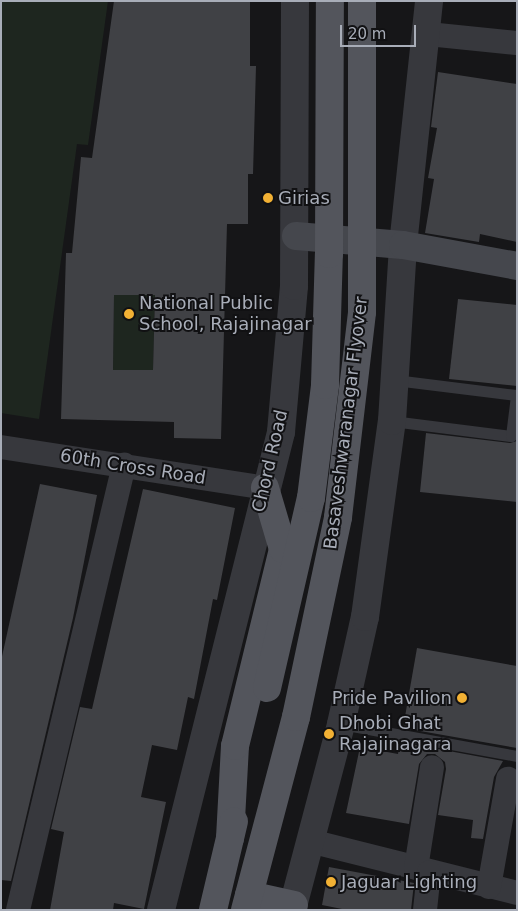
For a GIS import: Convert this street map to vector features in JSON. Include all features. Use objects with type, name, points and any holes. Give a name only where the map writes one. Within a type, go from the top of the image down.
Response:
[{"type":"main road","name":"Basaveshwaranagar Flyover","points":[[230,838],[312,498],[325,385],[329,254],[330,1]]},
{"type":"main road","name":"Basaveshwaranagar Flyover","points":[[247,902],[296,717],[338,517],[362,312],[362,1]]},
{"type":"main road","points":[[296,236],[403,245],[517,266]]},
{"type":"main road","points":[[213,910],[230,838],[235,746],[283,549],[265,488]]},
{"type":"main road","points":[[247,902],[293,907]]},
{"type":"street","name":"Chord Road","points":[[161,910],[265,488],[281,432],[296,236],[296,1]]},
{"type":"street","points":[[293,907],[341,724],[365,617],[392,421],[403,245],[428,34],[429,1]]},
{"type":"street","points":[[428,34],[517,43]]},
{"type":"street","name":"60th Cross Road","points":[[1,447],[124,464],[265,488]]},
{"type":"street","points":[[18,910],[124,464]]},
{"type":"street","points":[[425,910],[423,870],[432,768]]},
{"type":"street","points":[[489,887],[508,779]]},
{"type":"street","points":[[310,841],[517,894]]},
{"type":"lane","points":[[392,421],[511,436],[516,395],[395,380]]},
{"type":"lane","points":[[341,724],[517,756]]},
{"type":"shaded area","points":[[108,1],[88,145],[77,144],[39,419],[1,413],[1,2]]},
{"type":"shaded area","points":[[114,295],[155,295],[153,370],[113,370]]},
{"type":"building","points":[[114,1],[250,1],[250,66],[256,66],[253,174],[248,174],[248,224],[227,224],[221,439],[174,438],[174,422],[61,419],[66,253],[72,253],[81,157],[92,158]],"holes":[[[114,295],[155,295],[153,370],[113,370]]]},
{"type":"building","points":[[438,72],[517,84],[517,242],[480,234],[479,242],[425,233],[434,179],[428,178],[437,128],[431,127]]},
{"type":"building","points":[[458,299],[517,305],[517,386],[449,379]]},
{"type":"building","points":[[426,433],[510,443],[517,441],[517,502],[420,492]]},
{"type":"building","points":[[40,484],[97,495],[73,618],[11,881],[1,880],[1,661]]},
{"type":"building","points":[[143,489],[235,508],[217,600],[213,599],[194,699],[188,697],[177,750],[152,745],[141,797],[166,802],[144,909],[114,903],[113,910],[50,910],[64,832],[51,829],[80,707],[92,709]]},
{"type":"building","name":"Pride Pavilion","points":[[417,648],[517,666],[517,748],[403,728]]},
{"type":"building","points":[[400,742],[503,761],[494,777],[483,839],[471,838],[473,820],[438,815],[446,769],[445,762],[435,754],[427,754],[419,764],[409,824],[346,813],[360,747],[398,754]]},
{"type":"building","points":[[329,867],[414,883],[411,910],[347,910],[322,905]]},
{"type":"place","name":"Girias","points":[[268,198]]},
{"type":"place","name":"National Public School, Rajajinagar","points":[[129,314]]},
{"type":"place","name":"Pride Pavilion","points":[[462,698]]},
{"type":"place","name":"Dhobi Ghat Rajajinagara","points":[[329,734]]},
{"type":"place","name":"Jaguar Lighting","points":[[331,882]]}]
